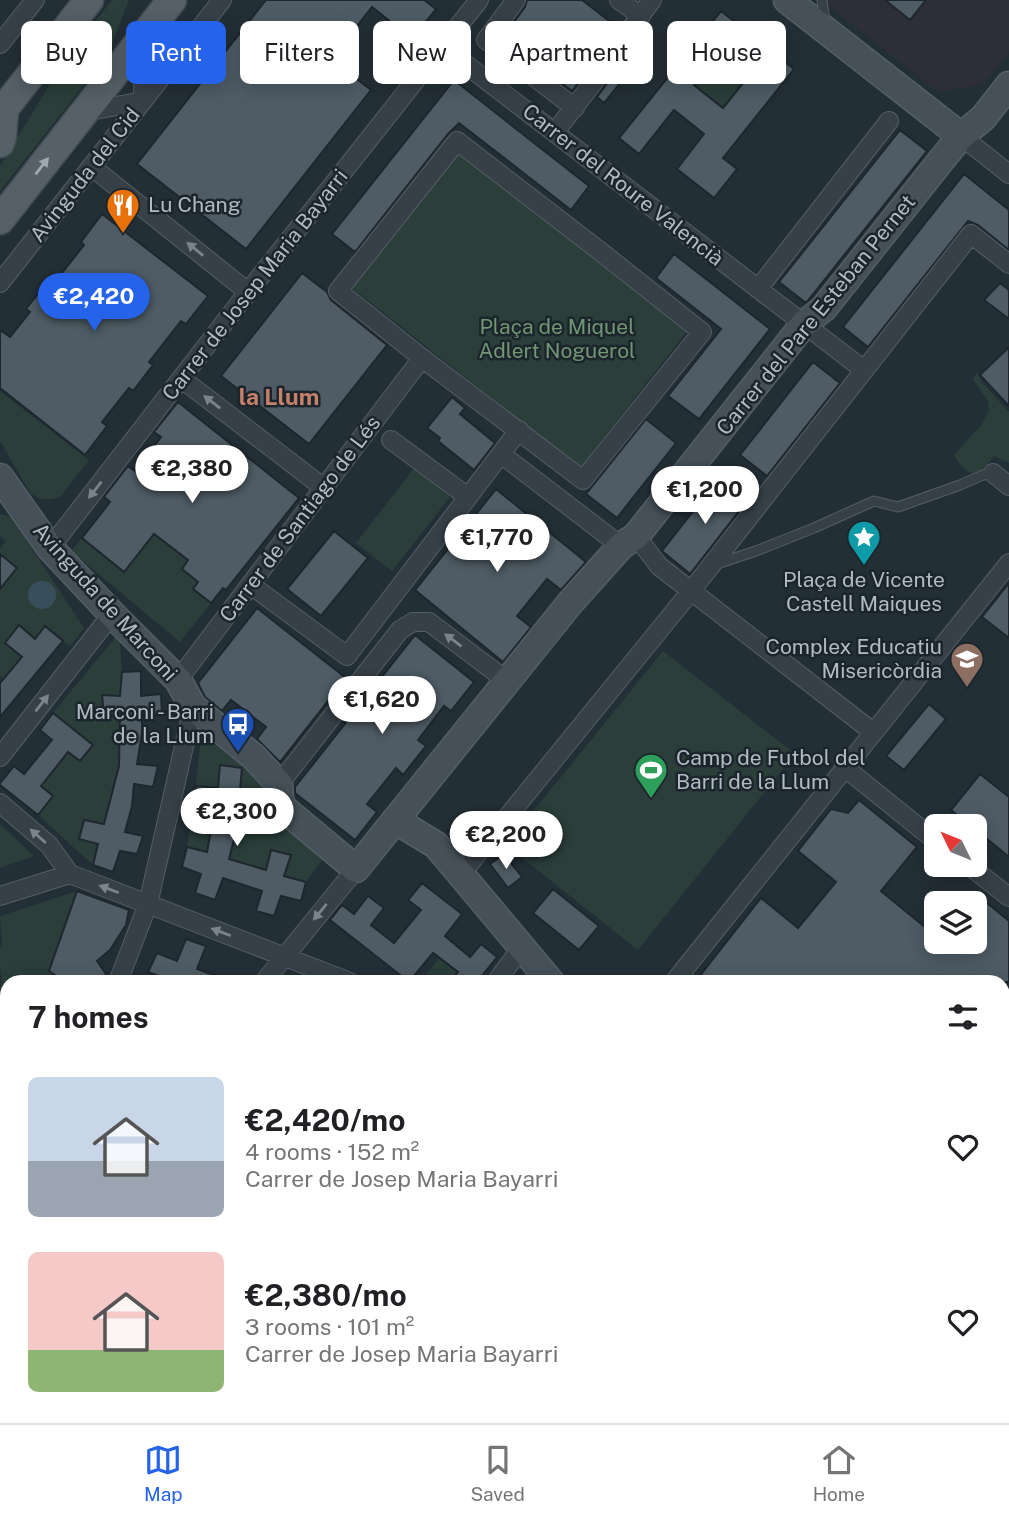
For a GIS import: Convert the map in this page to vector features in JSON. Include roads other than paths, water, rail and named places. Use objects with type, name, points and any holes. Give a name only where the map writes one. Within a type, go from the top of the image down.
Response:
[{"type":"main road","points":[[0,143],[2,111],[89,0]]},
{"type":"main road","points":[[149,21],[155,0]]},
{"type":"main road","name":"Avinguda del Cid","points":[[156,21],[172,0]]},
{"type":"main road","name":"Avinguda del Cid","points":[[0,220],[126,59]]},
{"type":"street","points":[[0,44],[35,0]]},
{"type":"street","name":"Avinguda del Cid","points":[[0,283],[222,0]]},
{"type":"street","name":"Carrer de Josep Maria Bayarri","points":[[463,21],[479,0]]},
{"type":"street","name":"Carrer del Roure Valencià","points":[[516,0],[486,40],[575,108]]},
{"type":"street","points":[[619,0],[640,16]]},
{"type":"street","points":[[555,132],[630,35],[632,27],[652,0]]},
{"type":"street","points":[[787,0],[1009,174]]},
{"type":"street","name":"Carrer del Roure Valencià","points":[[471,68],[864,370]]},
{"type":"street","points":[[84,112],[143,101],[143,84]]},
{"type":"street","name":"Carrer de Josep Maria Bayarri","points":[[50,548],[414,84]]},
{"type":"street","name":"Carrer del Pare Esteban Pernet","points":[[356,869],[570,603],[628,541],[804,324],[824,308],[961,136],[983,118],[1009,85]]},
{"type":"street","points":[[758,289],[889,121]]},
{"type":"street","points":[[457,141],[702,332],[583,480],[519,430],[338,291],[457,141]]},
{"type":"street","points":[[92,167],[248,292]]},
{"type":"street","points":[[461,874],[691,590],[971,234],[1009,264]]},
{"type":"street","name":"Carrer de Santiago de Lés","points":[[178,680],[422,358]]},
{"type":"street","points":[[182,379],[324,488]]},
{"type":"street","points":[[251,585],[347,656],[519,430]]},
{"type":"street","points":[[391,440],[468,497]]},
{"type":"street","points":[[501,454],[628,541],[873,732]]},
{"type":"street","points":[[993,473],[1009,486]]},
{"type":"street","name":"Avinguda de Marconi","points":[[0,477],[50,548],[178,680],[193,707],[254,757],[279,784],[283,808],[356,869]]},
{"type":"street","points":[[680,975],[1009,564]]},
{"type":"street","points":[[0,757],[112,614]]},
{"type":"street","points":[[279,784],[400,630],[413,622],[429,622],[507,681]]},
{"type":"street","points":[[121,975],[148,904],[193,707]]},
{"type":"street","points":[[844,767],[924,831]]},
{"type":"street","points":[[0,803],[49,845],[69,874],[332,975]]},
{"type":"street","points":[[395,820],[436,845],[545,975]]},
{"type":"street","points":[[270,975],[356,869]]},
{"type":"street","points":[[0,897],[69,874]]},
{"type":"street","points":[[984,877],[1009,897]]},
{"type":"street","points":[[501,975],[522,947]]},
{"type":"lane","points":[[822,0],[824,19],[832,36]]},
{"type":"lane","points":[[691,590],[713,565],[814,528],[874,501],[898,507],[993,473]]},
{"type":"water","points":[[42,581],[52,585],[56,595],[52,605],[42,609],[32,605],[28,595],[32,585]]},
{"type":"place","name":"Lu Chang","points":[[123,235]]},
{"type":"place","name":"Plaça de Vicente Castell Maiques","points":[[864,567]]},
{"type":"place","name":"Complex Educatiu Misericòrdia","points":[[967,689]]},
{"type":"place","name":"Marconi - Barri de la Llum","points":[[238,754]]},
{"type":"place","name":"Camp de Futbol del Barri de la Llum","points":[[651,800]]},
{"type":"district","name":"la Llum","points":[[279,397]]},
{"type":"park label","name":"Plaça de Miquel Adlert Noguerol","points":[[557,339]]}]
